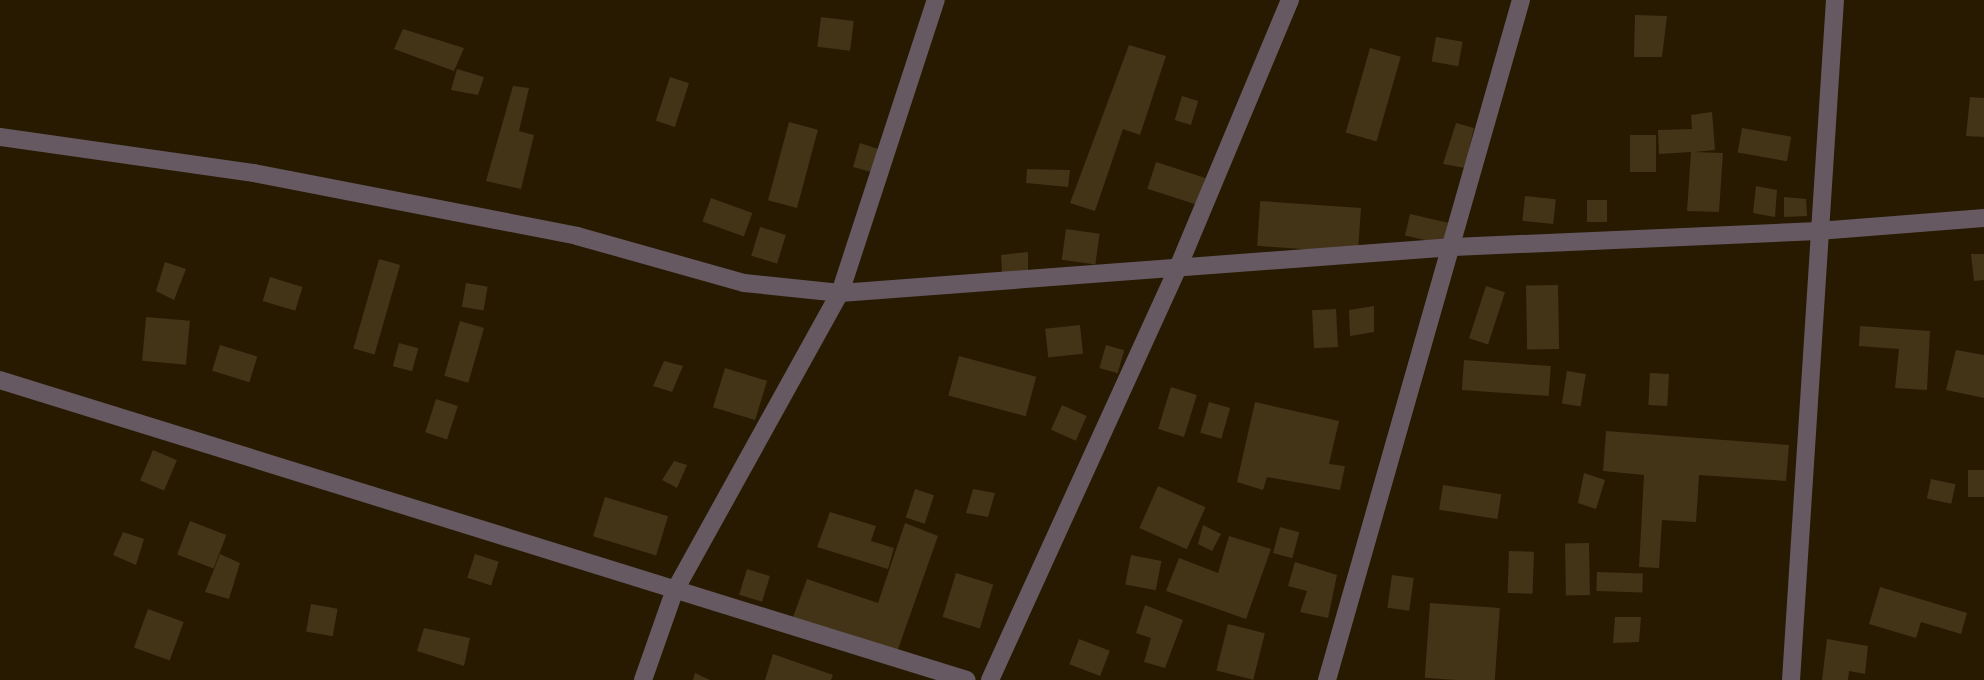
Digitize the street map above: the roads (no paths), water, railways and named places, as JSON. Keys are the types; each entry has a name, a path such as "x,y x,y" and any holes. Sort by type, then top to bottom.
{"street":[{"path":"643,680 674,592 840,293 936,0"},
{"path":"990,680 1177,270 1290,0"},
{"path":"1327,680 1522,0 1504,0"},
{"path":"1791,680 1818,230 1835,0"},
{"path":"0,136 254,173 577,236 744,283 840,293 1177,270 1453,247 1818,230 1984,218"},
{"path":"0,380 674,592 967,680"}]}
